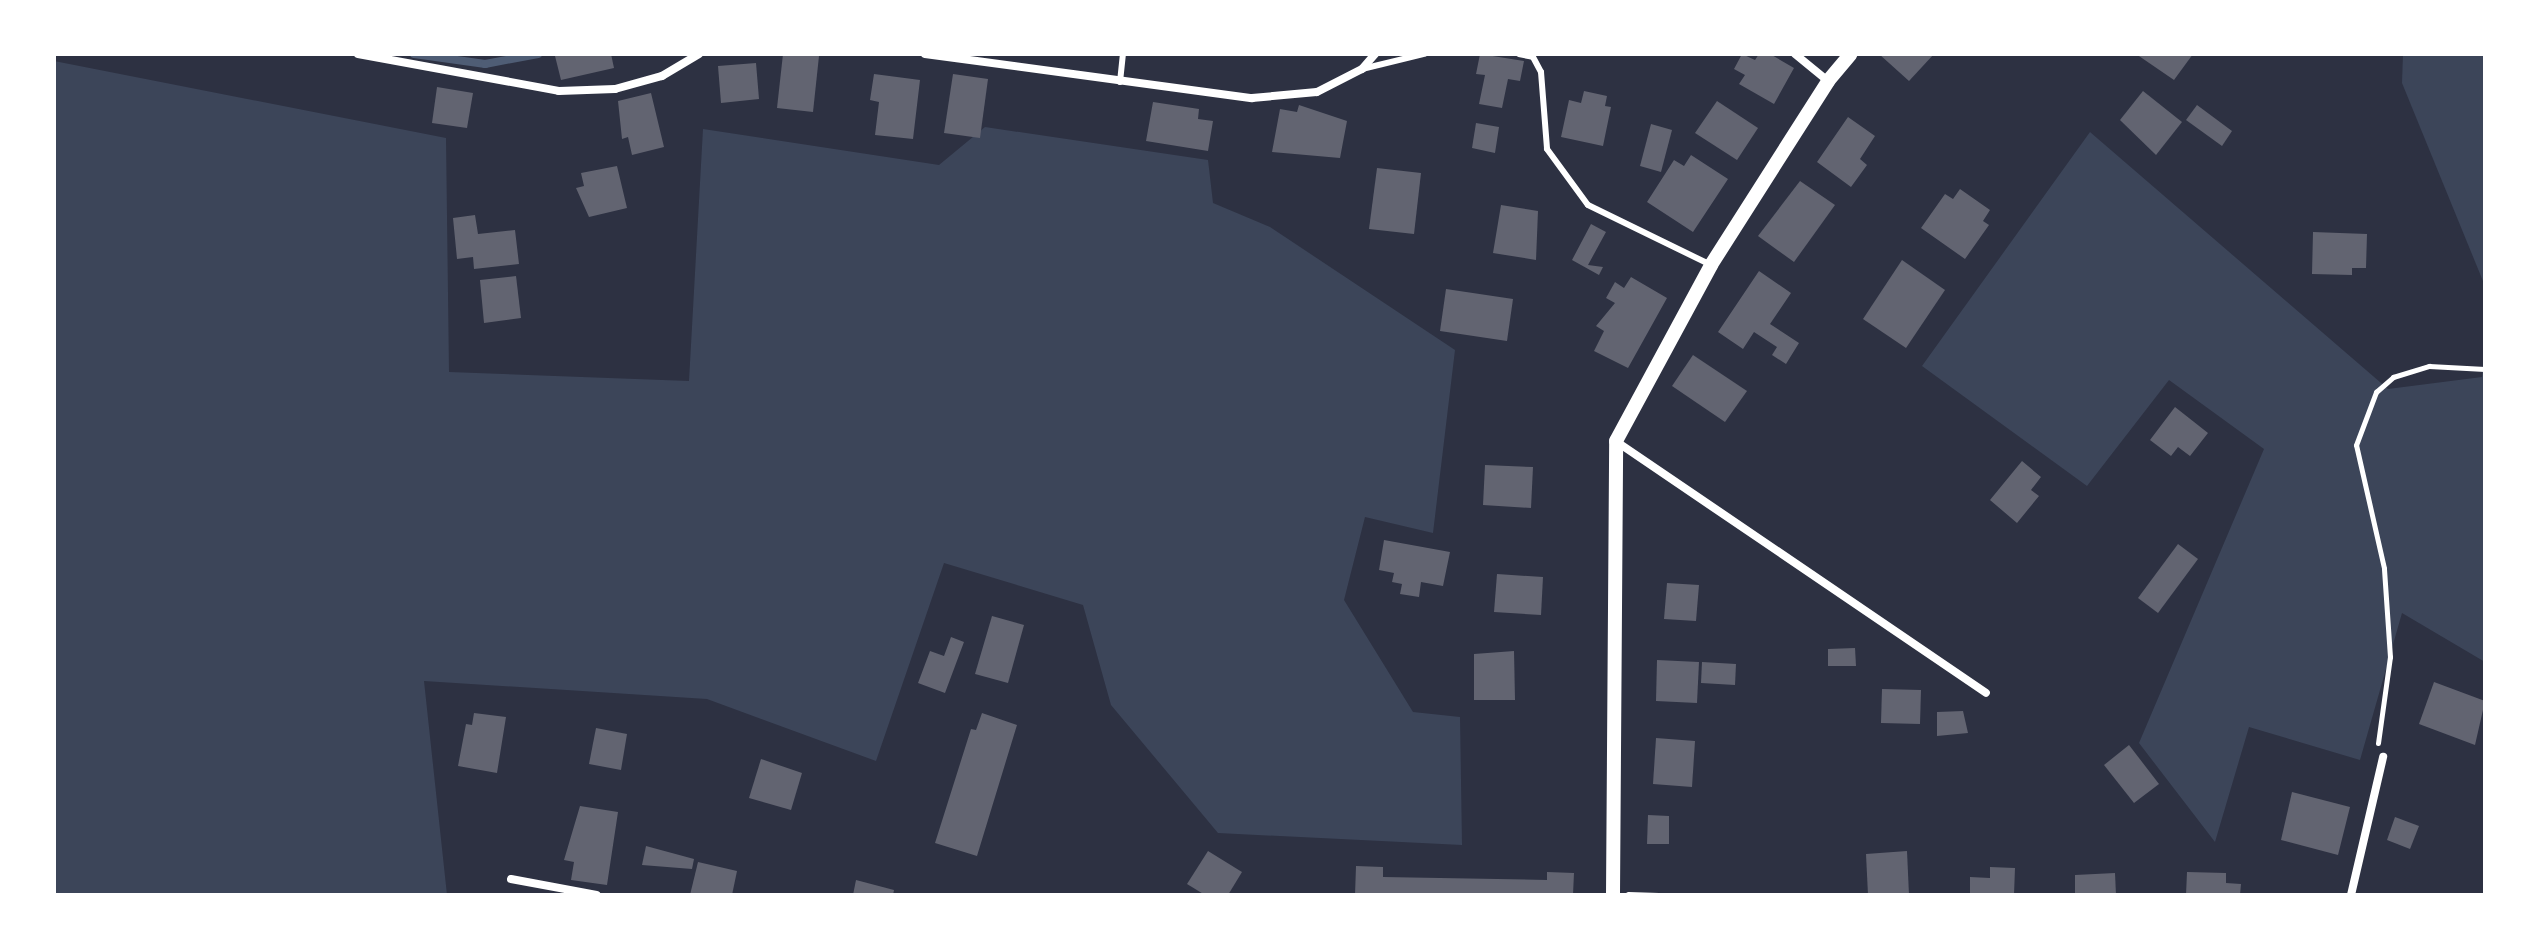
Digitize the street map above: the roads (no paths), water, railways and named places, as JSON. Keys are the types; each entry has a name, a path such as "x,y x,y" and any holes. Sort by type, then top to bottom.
{"street":[{"path":"358,54 559,91 615,89 662,76 699,54"},
{"path":"925,54 1252,98 1317,92 1362,69 1375,54"},
{"path":"1795,54 1828,81"},
{"path":"1618,894 1616,441 1711,265 1828,81 1851,54"},
{"path":"1616,441 1986,693"},
{"path":"2351,895 2383,757"},
{"path":"511,879 597,895"}],"lane":[{"path":"1120,82 1123,54"},
{"path":"1362,69 1424,54"},
{"path":"1519,54 1533,57 1541,72 1547,149 1588,205 1711,265"}],"waterway":[{"path":"414,54 485,64 538,54"}]}
